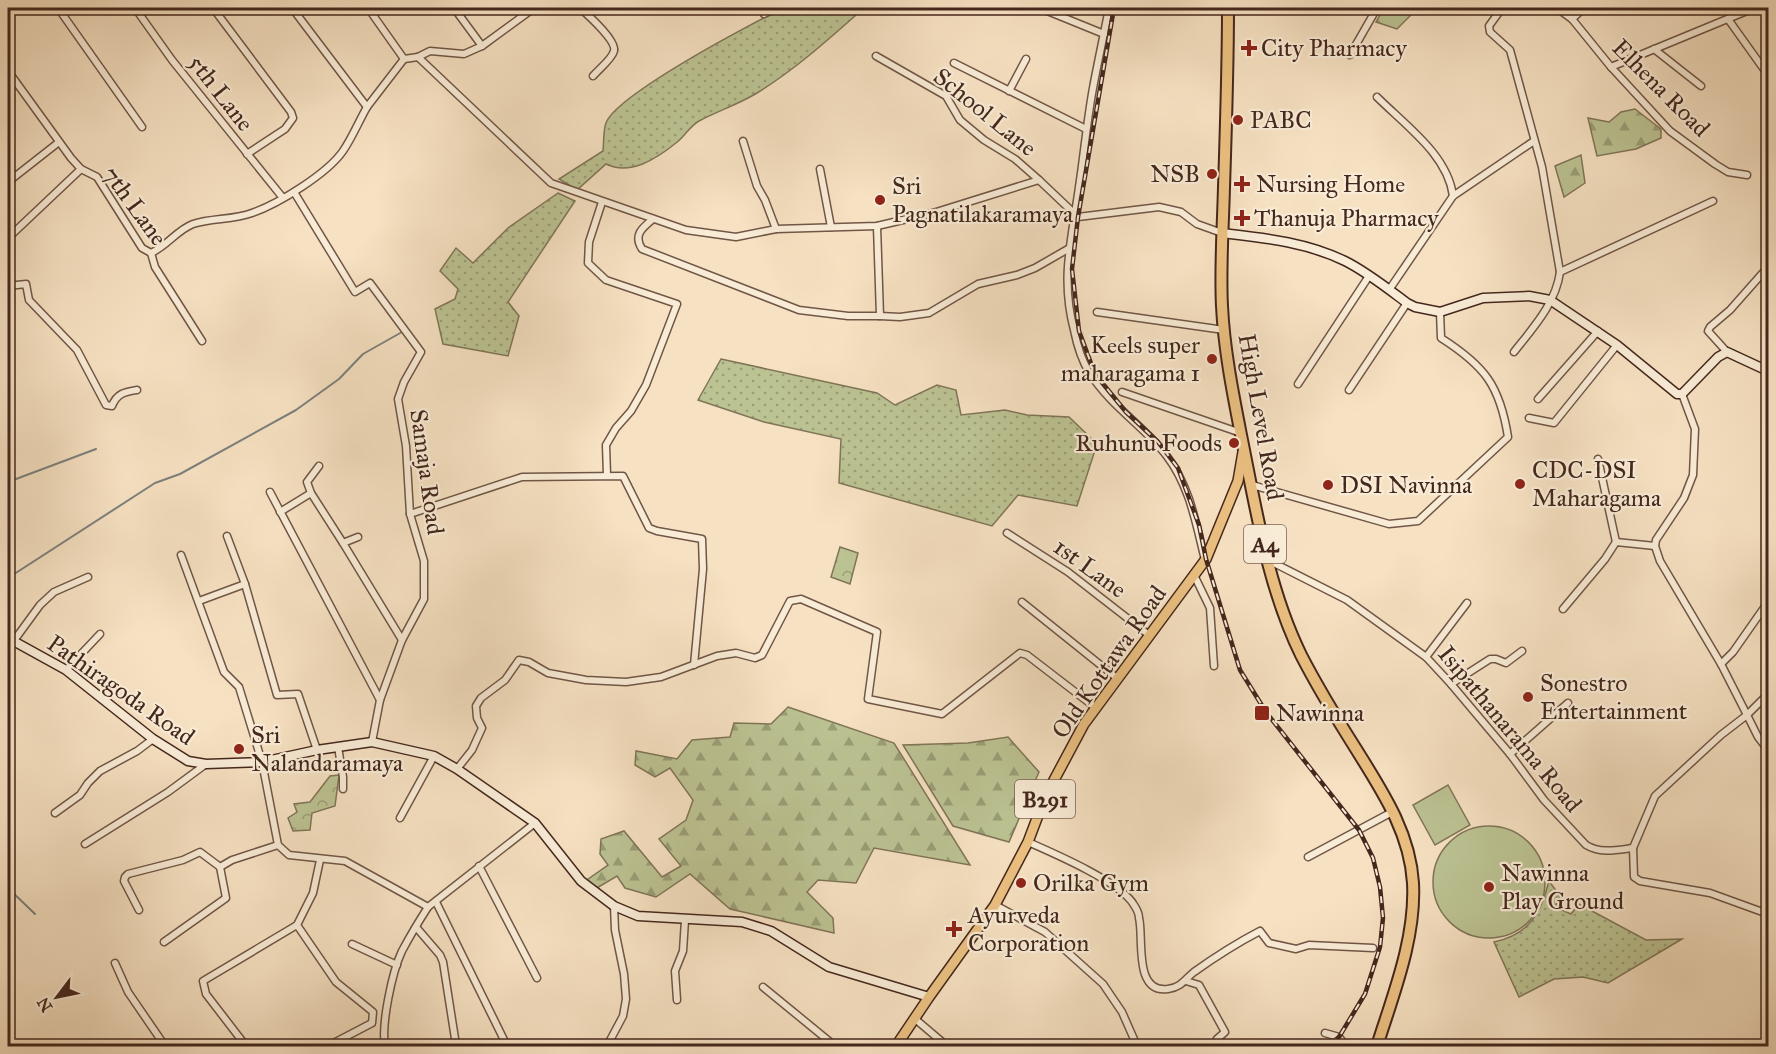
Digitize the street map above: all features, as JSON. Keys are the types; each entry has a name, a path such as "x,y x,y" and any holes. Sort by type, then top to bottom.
{"highway":[{"name":"High Level Road","path":"1228,8 1228,87 1221,285 1224,330 1241,433 1268,560 1300,653 1332,711 1394,811 1412,870 1412,910 1407,944 1377,1047"}],"main road":[{"name":"Old Kottawa Road","path":"896,1047 914,1018 995,905 1028,842 1045,797 1084,724 1205,560 1238,481 1244,447"}],"street":[{"path":"58,8 142,127"},
{"name":"5th Lane","path":"135,8 172,60 283,198"},
{"path":"213,8 291,112 292,118 285,129 247,154"},
{"path":"292,8 367,106"},
{"path":"368,8 404,59"},
{"path":"454,8 482,46"},
{"path":"151,253 160,249 193,224 252,213 283,198 332,165 343,151 367,106 404,59 418,57 430,51 464,54 482,46 534,8"},
{"path":"580,8 611,40 615,48 614,53 593,75"},
{"path":"764,14 776,8"},
{"path":"1040,8 1104,34"},
{"path":"1109,8 1086,129 1075,215 1068,249 1067,300 1080,355 1089,373 1115,406 1165,453 1175,467 1190,497 1205,560"},
{"path":"1350,55 1377,8"},
{"path":"1502,8 1489,26 1490,32 1510,50 1542,167 1560,272 1558,283 1543,315 1514,352"},
{"name":"Elhena Road","path":"1557,8 1572,19 1611,67 1670,131 1728,172 1747,175"},
{"path":"1572,19 1586,8"},
{"path":"1611,67 1754,8"},
{"path":"1728,19 1768,75"},
{"path":"1654,49 1701,86"},
{"name":"School Lane","path":"876,56 945,96 960,120 984,140 1016,159 1075,215"},
{"path":"418,57 551,183 686,230 736,237 776,229 877,226 933,213 1039,180"},
{"path":"1009,91 1026,59"},
{"path":"954,63 1086,129"},
{"name":"7th Lane","path":"8,71 81,169 97,177 142,248 151,253 155,267 201,341"},
{"path":"1377,97 1426,145 1444,167 1453,196"},
{"path":"743,141 757,186 776,229"},
{"path":"1389,290 1453,196 1534,141"},
{"path":"8,182 59,142"},
{"path":"8,238 81,169"},
{"path":"820,169 831,227"},
{"name":"Samaja Road","path":"294,192 355,292 370,283 421,352 404,382 398,399 406,446 410,514 423,561 424,599 402,640 380,700 372,742"},
{"path":"1560,272 1713,201"},
{"path":"602,202 589,242 588,262 606,280 677,304 646,385 632,411 616,428 606,445 607,475"},
{"path":"1075,215 1078,217 1159,207 1173,209 1197,224 1222,233 1299,244 1345,261 1407,303 1440,312 1483,298 1529,296 1550,300 1617,345 1677,394 1682,394"},
{"path":"653,219 642,228 638,235 638,242 642,249 799,310 848,316 900,317 928,313 978,284 1017,275 1035,268 1068,249"},
{"path":"877,226 880,316"},
{"path":"1768,267 1708,331 1727,352 1768,371"},
{"path":"1298,384 1370,276"},
{"path":"8,286 26,284 29,300 77,350 106,405 112,406 115,398 121,393 137,390"},
{"path":"1349,390 1407,303"},
{"path":"1097,312 1224,330"},
{"path":"1252,485 1389,524 1418,521 1508,437 1503,408 1487,374 1464,352 1441,338 1440,312"},
{"path":"1538,399 1598,331"},
{"path":"1529,418 1554,423 1617,345"},
{"path":"1682,394 1718,357 1727,352"},
{"path":"1122,392 1241,433"},
{"path":"1682,394 1695,429 1693,475 1684,498 1656,540 1655,546 1659,561 1721,664 1758,737 1768,750"},
{"path":"1563,609 1605,559 1616,542 1598,459"},
{"path":"318,466 307,482 311,494 402,640"},
{"path":"410,514 522,477 624,476 649,528 702,539 703,570 694,665"},
{"path":"270,492 380,700"},
{"path":"280,512 311,494"},
{"name":"1st Lane","path":"1007,533 1068,572 1149,635"},
{"path":"227,536 245,584 277,695 298,694 317,750"},
{"path":"343,543 358,537"},
{"path":"1616,542 1655,546"},
{"path":"181,555 224,672 239,687 262,762 278,845 289,855 345,861 428,907"},
{"name":"Isipathanarama Road","path":"1268,560 1347,600 1426,657 1510,754 1544,801 1586,845 1593,850 1603,851 1633,848"},
{"path":"1194,575 1210,608 1214,666"},
{"path":"10,640 40,604 54,592 88,577"},
{"path":"199,602 245,584"},
{"path":"457,769 472,750 482,728 477,718 476,706 481,698 505,680 519,660 529,662 548,673 586,680 626,682 662,677 717,656 736,653 754,658 762,655 790,601 801,599 878,632 868,699 942,714 1020,653 1028,655 1096,708"},
{"path":"1022,602 1118,679"},
{"path":"1721,664 1733,652 1768,602"},
{"path":"1426,657 1467,603"},
{"path":"66,670 100,634"},
{"name":"Pathiragoda Road","path":"10,640 66,670 153,738 188,761 206,764 262,762 317,750 372,742 434,756 457,769 535,823 581,881 614,906 638,916 742,922 771,931 829,967 929,997"},
{"path":"1451,684 1490,660 1496,659 1506,663 1522,651"},
{"path":"1768,694 1655,796 1633,848 1634,877 1640,882 1710,893 1768,914"},
{"path":"1510,754 1568,704"},
{"path":"55,813 80,795 100,771 137,751 153,738"},
{"path":"338,747 344,777 343,789"},
{"path":"400,818 434,756"},
{"path":"85,844 168,792 206,764"},
{"path":"1308,857 1394,811"},
{"path":"386,1047 383,1036 386,1017 401,953 428,907 535,823"},
{"path":"1028,842 1059,855 1096,875 1122,892 1133,903 1139,917 1141,956 1145,975 1151,986 1170,989 1186,981 1191,974 1260,931 1269,943 1296,949 1309,945 1373,948"},
{"path":"220,867 232,860 278,845"},
{"path":"139,910 124,881 128,874 183,861 200,852 220,867 226,898 164,942"},
{"path":"246,1047 206,994 203,981 297,925 313,893 320,860"},
{"path":"479,866 537,978"},
{"path":"436,902 507,1047"},
{"path":"995,905 1045,932 1103,984 1122,1012 1137,1047"},
{"path":"607,1047 623,1016 626,999 624,974 615,930 614,906"},
{"path":"677,1000 675,971 683,951 685,920"},
{"path":"297,925 336,982 373,1012 372,1023 328,1047"},
{"path":"416,927 440,955 443,962 456,1045"},
{"path":"352,944 398,965"},
{"path":"115,963 128,992 165,1047"},
{"path":"1186,981 1199,985 1224,1032 1217,1039 1221,1047"},
{"path":"763,987 835,1047"},
{"path":"914,1018 948,1047"},
{"path":"1325,1033 1339,1037 1346,1047"}],"green space":[{"path":"784,8 864,8 785,74 750,97 699,121 660,155 633,167 615,167 606,164 577,190 559,179 603,151 606,123 615,111 634,95 687,61"},
{"path":"1384,8 1417,9 1397,29 1376,22"},
{"path":"1635,109 1661,129 1661,138 1636,149 1597,156 1588,118 1609,122 1621,112"},
{"path":"1581,155 1585,183 1564,197 1555,166"},
{"path":"558,193 575,201 508,302 519,316 508,356 443,344 435,309 455,299 458,289 440,271 456,248 473,263 508,228"},
{"path":"721,359 877,393 895,405 937,385 956,390 961,415 1005,410 1027,415 1069,417 1097,444 1077,506 1018,495 992,526 839,483 841,439 764,422 698,400"},
{"path":"840,547 858,553 850,584 831,577"},
{"path":"788,707 894,743 970,865 874,848 856,883 818,880 807,892 833,918 834,933 730,909 690,874 656,897 625,888 617,876 595,889 584,882 608,865 600,854 601,839 624,831 662,877 681,866 659,839 686,820 693,800 670,768 655,777 635,765 636,751 677,759 692,740 730,737 734,723 771,724"},
{"path":"1008,737 1039,772 1009,842 953,826 903,745 968,743"},
{"path":"339,775 335,806 312,813 310,830 293,831 288,818 297,812 294,804 310,802 330,776"},
{"path":"1448,785 1470,825 1435,845 1413,805"},
{"name":"Nawinna Play Ground","path":"1489,826 1510,831 1528,843 1540,861 1545,882 1540,903 1528,921 1510,933 1489,938 1468,933 1450,921 1438,903 1433,882 1438,861 1450,843 1468,831"},
{"path":"1549,881 1560,896 1555,907 1571,914 1579,904 1646,940 1682,939 1608,983 1583,977 1554,979 1519,997 1494,942 1516,934 1532,921 1542,903"}],"waterway":[{"path":"8,578 155,483 180,474 296,410 339,379 363,354 402,332"},
{"path":"8,482 96,449"},
{"path":"8,888 35,914"}],"railway":[{"path":"1114,8 1078,217 1072,269 1079,331 1095,374 1126,412 1158,442 1178,468 1199,525 1206,559 1240,670 1266,712 1359,830 1373,858 1380,887 1383,918 1380,947 1365,994 1339,1037 1328,1046"}],"place":[{"name":"City Pharmacy","path":"1249,48"},
{"name":"PABC","path":"1238,120"},
{"name":"NSB","path":"1212,174"},
{"name":"Nursing Home","path":"1242,184"},
{"name":"Sri Pagnatilakaramaya","path":"880,200"},
{"name":"Thanuja Pharmacy","path":"1242,218"},
{"name":"Keels super maharagama 1","path":"1212,359"},
{"name":"Ruhunu Foods","path":"1234,443"},
{"name":"CDC-DSI Maharagama","path":"1520,484"},
{"name":"DSI Navinna","path":"1328,485"},
{"name":"Sonestro Entertainment","path":"1528,697"},
{"name":"Nawinna","path":"1262,713"},
{"name":"Sri Nalandaramaya","path":"239,749"},
{"name":"Orilka Gym","path":"1021,883"},
{"name":"Nawinna Play Ground","path":"1489,887"},
{"name":"Ayurveda Corporation","path":"954,929"}]}
